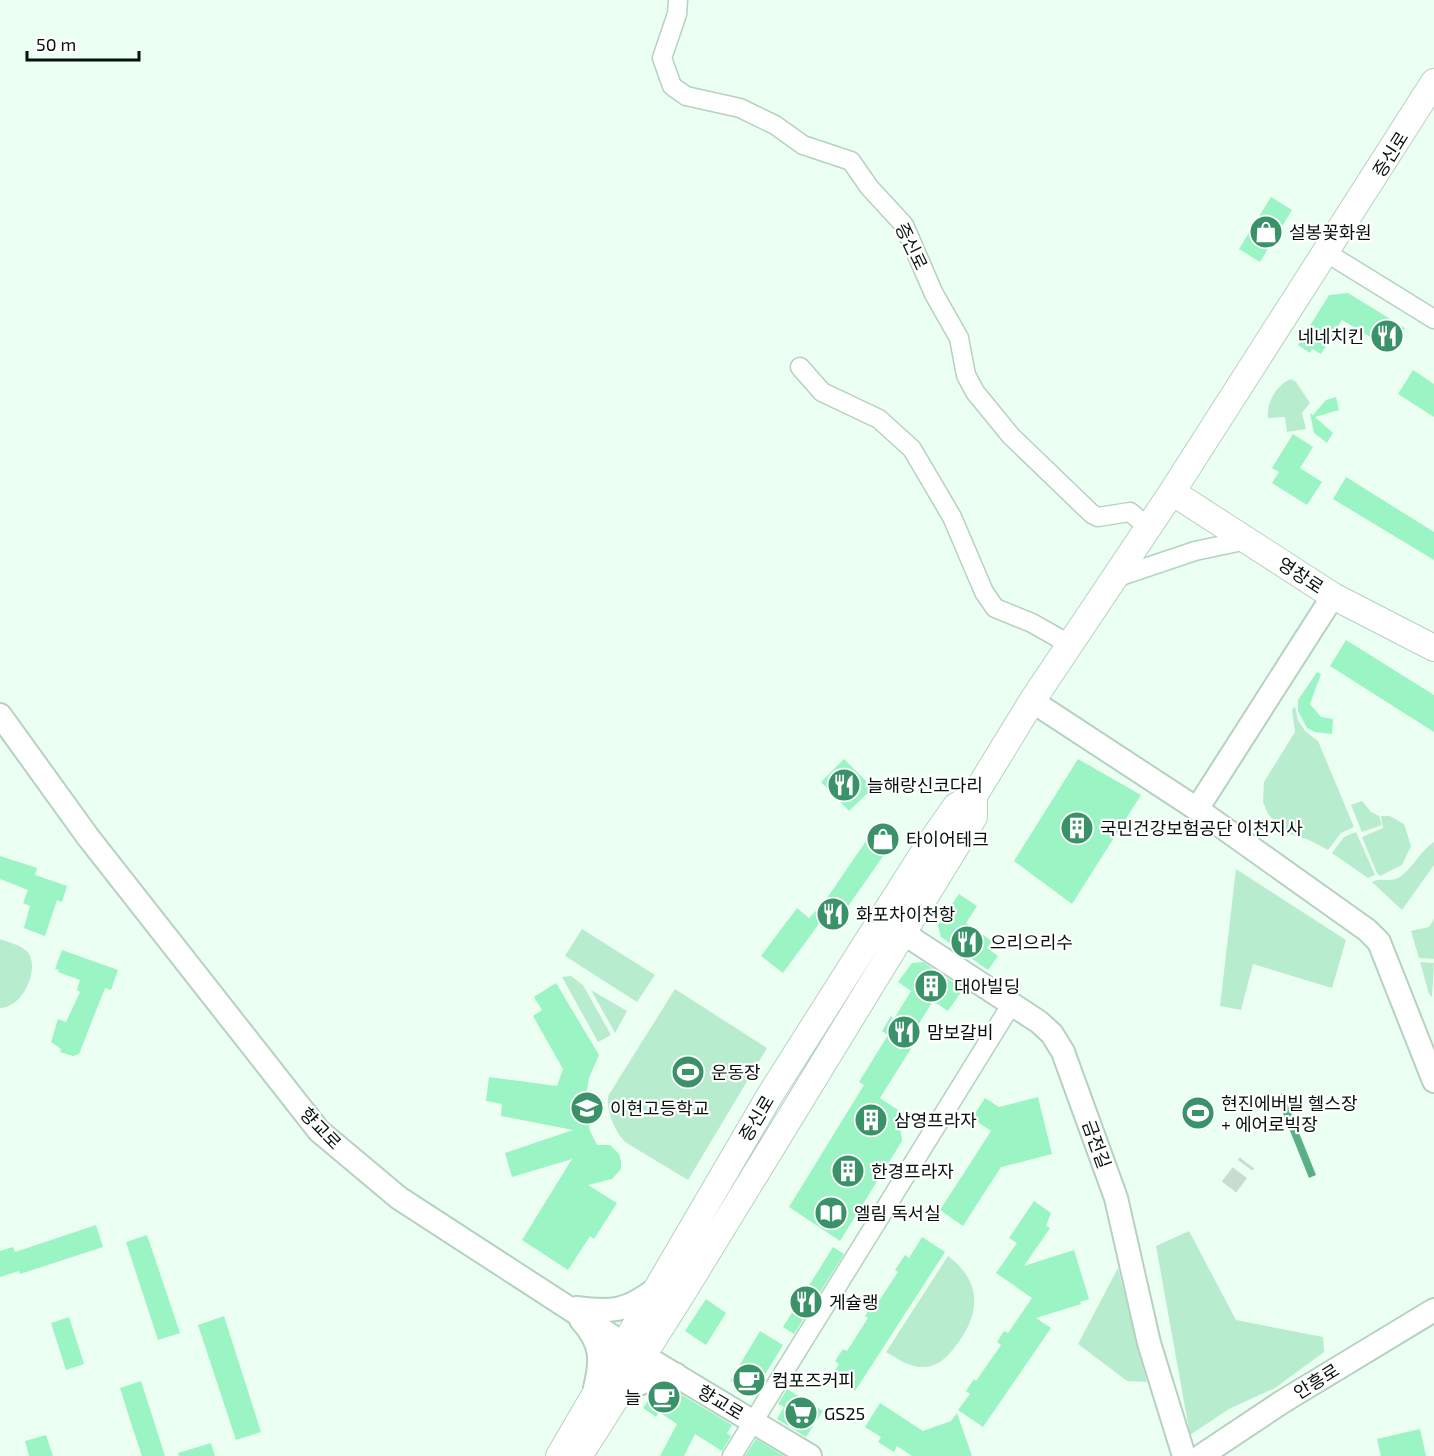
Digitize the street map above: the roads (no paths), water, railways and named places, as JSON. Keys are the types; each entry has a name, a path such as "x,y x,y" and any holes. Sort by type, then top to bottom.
{"main road":[{"name":"증신로","path":"579,1456 619,1391 657,1288 770,1095 892,925 974,817 974,796 1032,701 1172,492 1327,253 1434,82"},
{"name":"영창로","path":"1172,492 1333,596 1434,648"},
{"name":"증신로","path":"559,1456 593,1397 682,1294 892,925"}],"street":[{"name":"증신로","path":"678,0 677,14 662,58 672,86 686,96 740,108 775,125 803,146 852,161 869,187 904,225 934,294 959,338 966,375 975,392 1011,436 1092,514 1098,517 1130,512 1148,527"},
{"path":"1327,253 1434,319"},
{"path":"800,367 822,392 879,419 912,449 952,517 984,592 995,608 1032,623 1069,644"},
{"path":"1112,579 1195,551 1247,540"},
{"path":"1197,808 1333,596"},
{"path":"1032,701 1197,808 1367,930 1379,942 1434,1081"},
{"name":"향교로","path":"0,715 7,744 319,1131 399,1198 633,1349 810,1456"},
{"name":"금전길","path":"892,925 1052,1034 1073,1077 1120,1214 1149,1342 1184,1456"},
{"name":"향교로","path":"732,1456 1011,1005"},
{"path":"570,1308 617,1311 640,1301 657,1288"},
{"path":"570,1308 591,1330 600,1349 601,1364 593,1397"},
{"name":"안흥로","path":"1201,1456 1282,1402 1434,1310"},
{"path":"619,1391 635,1384 675,1374"}],"tunnel":[{"path":"1229,1187 1247,1163"}],"place":[{"name":"설봉꽃화원","path":"1266,232"},
{"name":"네네치킨","path":"1387,336"},
{"name":"늘해랑신코다리","path":"844,785"},
{"name":"국민건강보험공단 이천지사","path":"1077,828"},
{"name":"타이어테크","path":"883,839"},
{"name":"화포차이천항","path":"833,914"},
{"name":"으리으리수","path":"967,942"},
{"name":"대아빌딩","path":"931,986"},
{"name":"맘보갈비","path":"904,1032"},
{"name":"운동장","path":"688,1072"},
{"name":"이현고등학교","path":"587,1108"},
{"name":"현진에버빌 헬스장 + 에어로빅장","path":"1198,1113"},
{"name":"삼영프라자","path":"871,1120"},
{"name":"한경프라자","path":"848,1171"},
{"name":"엘림 독서실","path":"831,1213"},
{"name":"게슐랭","path":"806,1302"},
{"name":"컴포즈커피","path":"749,1380"},
{"name":"늘","path":"664,1397"},
{"name":"GS25","path":"801,1413"}]}
